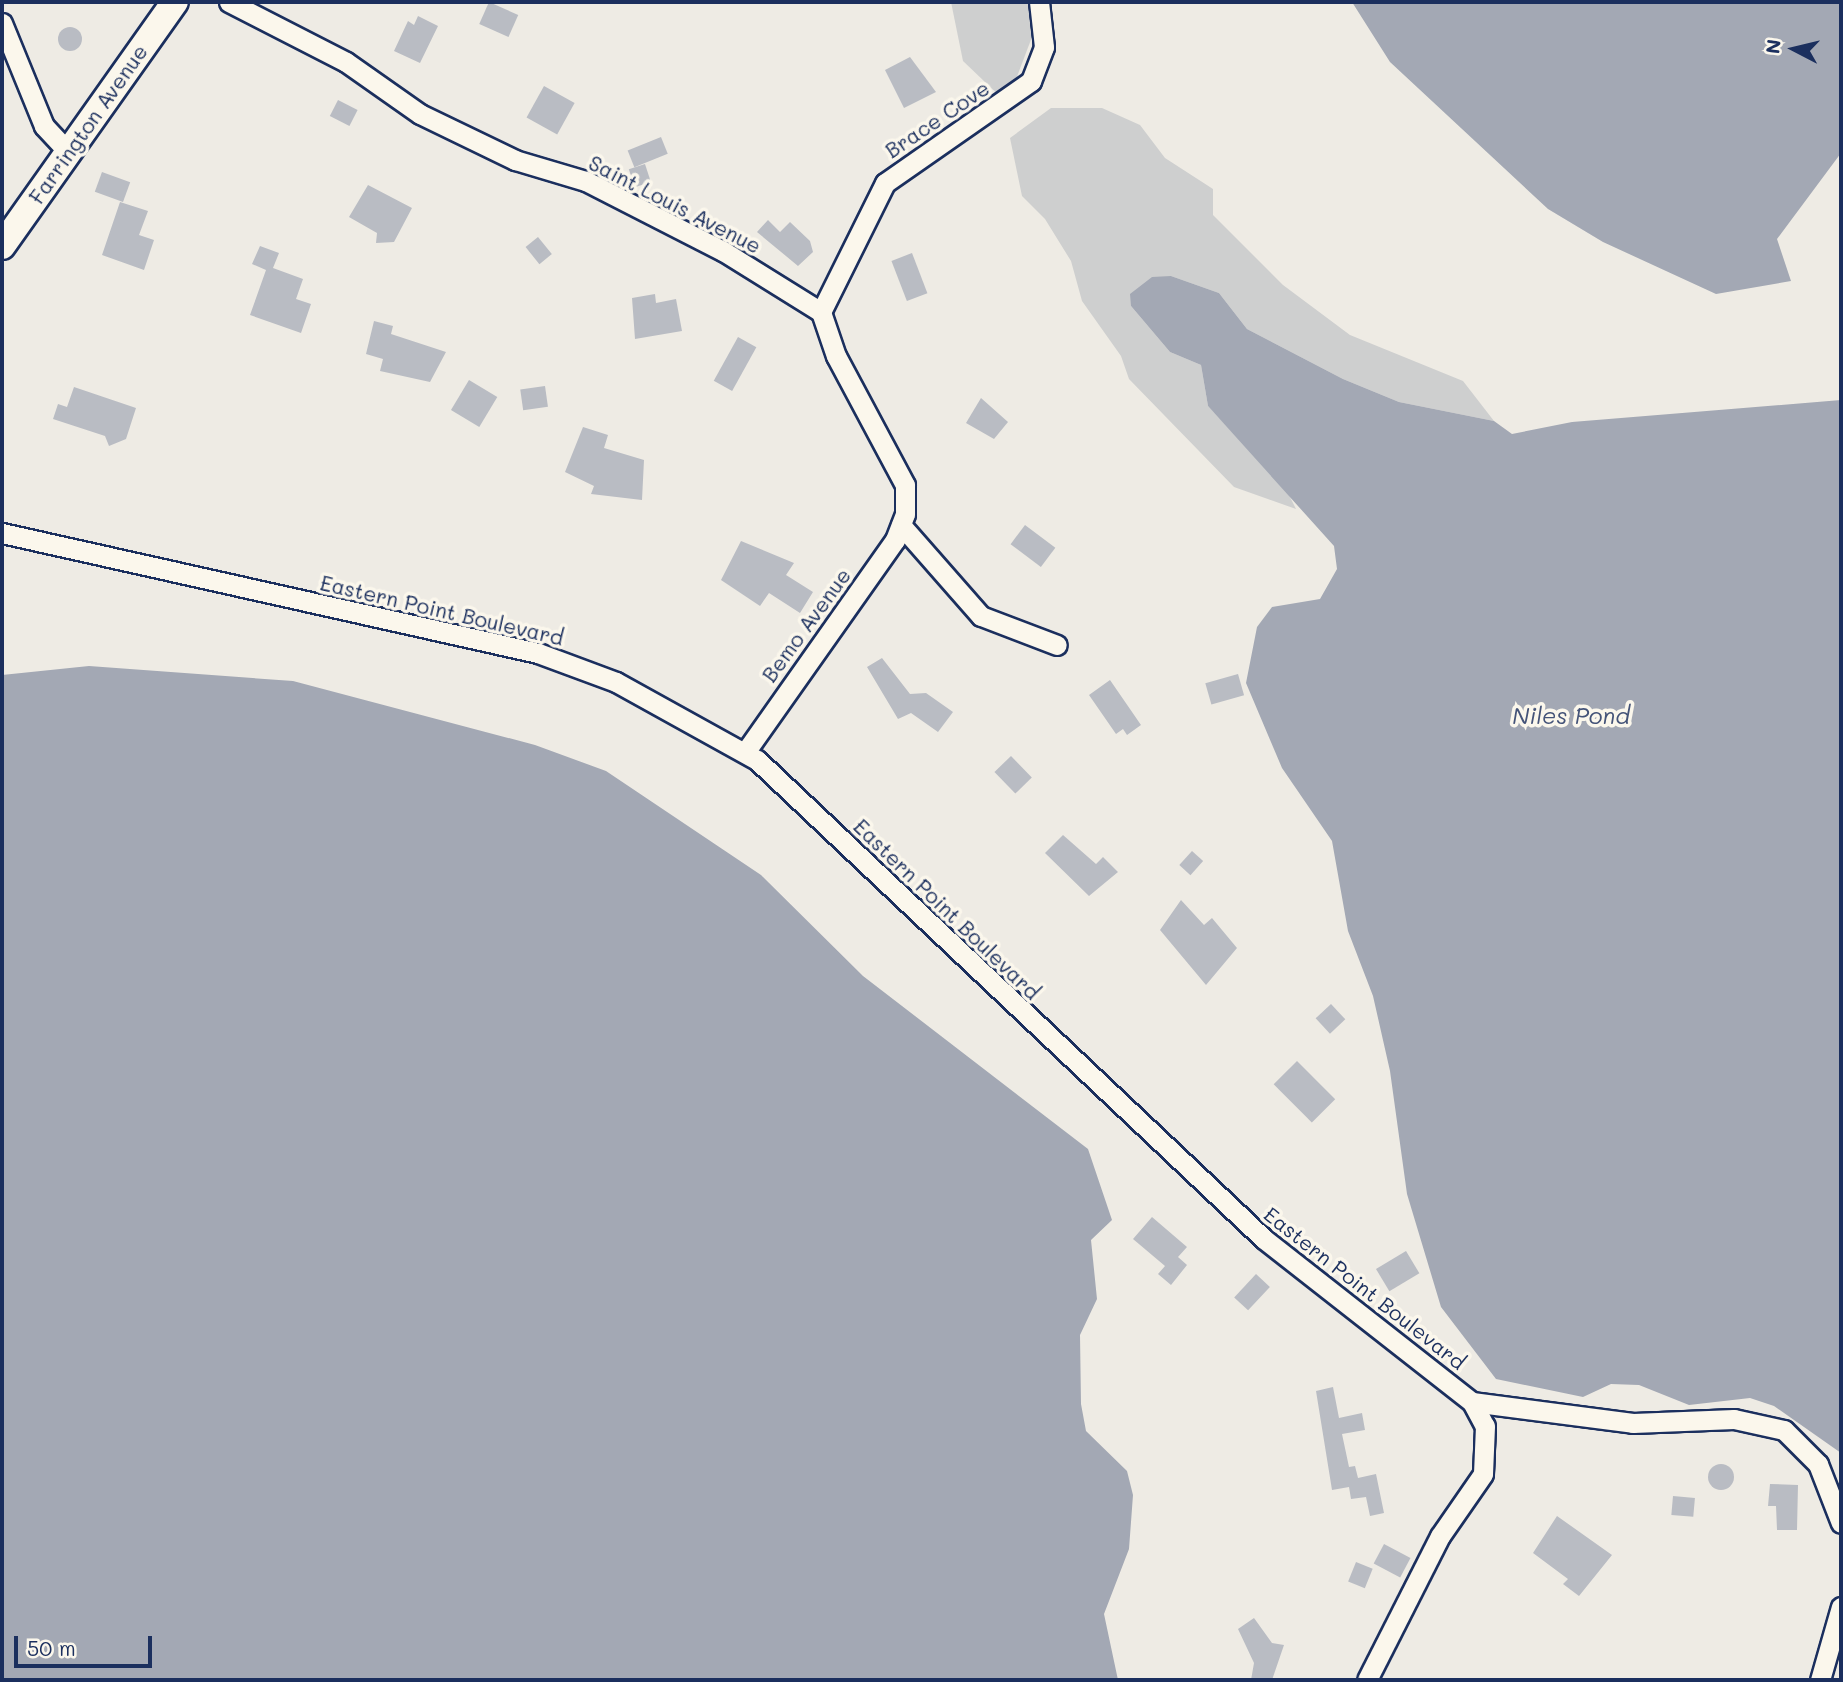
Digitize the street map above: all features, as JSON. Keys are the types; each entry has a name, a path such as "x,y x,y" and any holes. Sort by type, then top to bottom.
{"main road":[{"name":"Farrington Avenue","path":"2,246 175,2"}],"street":[{"name":"Saint Louis Avenue","path":"229,2 346,62 420,114 515,160 599,187 723,251 821,312"},
{"name":"Brace Cove","path":"821,312 885,183 1031,81 1044,47 1039,2"},
{"path":"2,23 44,126 68,152"},
{"path":"821,312 836,356 905,485 901,525 981,616 1057,645"},
{"name":"Bemo Avenue","path":"746,751 901,525"},
{"name":"Eastern Point Boulevard","path":"2,533 538,653 616,682 746,751 1264,1239 1472,1402 1486,1426 1483,1474 1440,1536 1367,1680"},
{"path":"1472,1402 1633,1423 1734,1419 1784,1430 1818,1464 1841,1523"},
{"path":"1820,1680 1841,1607"}],"shaded area":[{"path":"951,2 1029,2 1032,37 1007,103 963,61"},
{"path":"1051,108 1102,108 1140,125 1165,158 1213,189 1213,215 1283,285 1350,335 1463,381 1494,421 1399,402 1343,379 1247,329 1219,293 1171,276 1131,306 1170,352 1201,365 1208,406 1287,491 1296,509 1234,487 1129,379 1121,356 1082,301 1071,261 1045,219 1022,196 1010,138"}],"water":[{"path":"1352,2 1841,2 1841,153 1777,239 1791,281 1716,294 1603,242 1548,209 1390,62"},
{"name":"Niles Pond","path":"1171,276 1219,293 1247,329 1343,379 1399,402 1494,421 1512,434 1572,422 1841,400 1841,1453 1774,1406 1750,1398 1689,1405 1639,1385 1611,1384 1583,1397 1496,1379 1441,1307 1407,1194 1390,1071 1373,996 1348,931 1332,841 1282,768 1246,683 1257,627 1272,607 1320,599 1337,569 1334,546 1208,406 1201,365 1170,352 1131,306 1130,294 1152,277"},
{"path":"89,666 293,681 535,745 606,771 761,875 863,976 1088,1149 1112,1220 1091,1240 1097,1299 1080,1335 1081,1404 1086,1431 1127,1471 1133,1495 1129,1549 1104,1614 1118,1680 2,1680 2,675"}],"building":[{"path":"489,2 518,15 508,37 479,24"},
{"path":"418,16 438,26 420,63 394,51 408,21 414,25"},
{"path":"65,27 75,27 82,34 82,44 75,51 65,51 58,44 58,34"},
{"path":"910,57 936,92 904,108 885,70"},
{"path":"544,86 575,103 557,134 527,117"},
{"path":"338,100 358,110 349,126 330,116"},
{"path":"661,137 668,154 634,167 628,150"},
{"path":"645,164 651,182 635,187 629,169"},
{"path":"102,172 130,182 123,202 95,192"},
{"path":"368,185 412,208 394,242 376,243 377,233 349,217"},
{"path":"120,202 148,211 139,235 154,240 144,270 102,255"},
{"path":"768,220 780,232 790,222 810,241 813,252 798,266 757,232"},
{"path":"538,237 552,254 539,264 526,247"},
{"path":"260,246 279,253 273,268 303,279 296,299 311,304 301,333 250,315 266,270 252,264"},
{"path":"912,253 927,293 907,301 891,261"},
{"path":"655,294 656,303 676,299 682,331 635,339 632,298"},
{"path":"374,321 393,326 391,334 446,352 430,382 380,371 383,359 366,354"},
{"path":"738,337 756,347 732,391 714,381"},
{"path":"469,380 497,397 479,427 451,410"},
{"path":"545,386 548,407 523,410 520,389"},
{"path":"74,387 136,408 126,439 109,446 105,436 53,419 58,404 67,407"},
{"path":"981,398 1008,422 994,439 966,423"},
{"path":"583,427 608,435 604,448 644,460 642,500 591,494 594,486 565,472"},
{"path":"1025,525 1055,548 1041,567 1011,544"},
{"path":"741,541 794,563 786,575 813,592 800,613 769,593 760,606 721,580"},
{"path":"882,658 910,694 926,693 953,712 938,732 911,713 898,719 867,667"},
{"path":"1238,674 1244,695 1211,705 1205,683"},
{"path":"1110,680 1141,725 1127,735 1123,729 1116,734 1089,695"},
{"path":"1011,756 1032,778 1015,794 994,772"},
{"path":"1063,835 1096,864 1103,857 1118,872 1089,896 1045,853"},
{"path":"1192,851 1203,861 1190,875 1179,865"},
{"path":"1181,900 1204,925 1212,918 1237,948 1206,985 1160,930"},
{"path":"1331,1004 1345,1019 1330,1034 1316,1018"},
{"path":"1297,1061 1335,1099 1312,1123 1274,1084"},
{"path":"1152,1217 1187,1247 1178,1257 1187,1265 1171,1285 1158,1274 1165,1266 1133,1239"},
{"path":"1406,1251 1419,1273 1389,1291 1376,1269"},
{"path":"1256,1274 1270,1287 1248,1310 1234,1297"},
{"path":"1333,1387 1339,1418 1362,1413 1365,1430 1342,1434 1349,1467 1355,1466 1358,1478 1376,1474 1384,1513 1370,1516 1366,1497 1351,1499 1349,1487 1332,1490 1316,1391"},
{"path":"1721,1464 1730,1468 1734,1477 1730,1486 1721,1490 1712,1486 1708,1477 1712,1468"},
{"path":"1770,1484 1798,1485 1797,1530 1777,1530 1776,1506 1768,1506"},
{"path":"1673,1496 1695,1498 1693,1517 1671,1515"},
{"path":"1557,1516 1612,1555 1579,1596 1563,1584 1568,1579 1533,1553"},
{"path":"1384,1544 1410,1558 1400,1578 1374,1563"},
{"path":"1356,1562 1373,1569 1365,1588 1348,1581"},
{"path":"1254,1618 1272,1643 1284,1645 1272,1680 1251,1680 1254,1663 1238,1629"}]}
